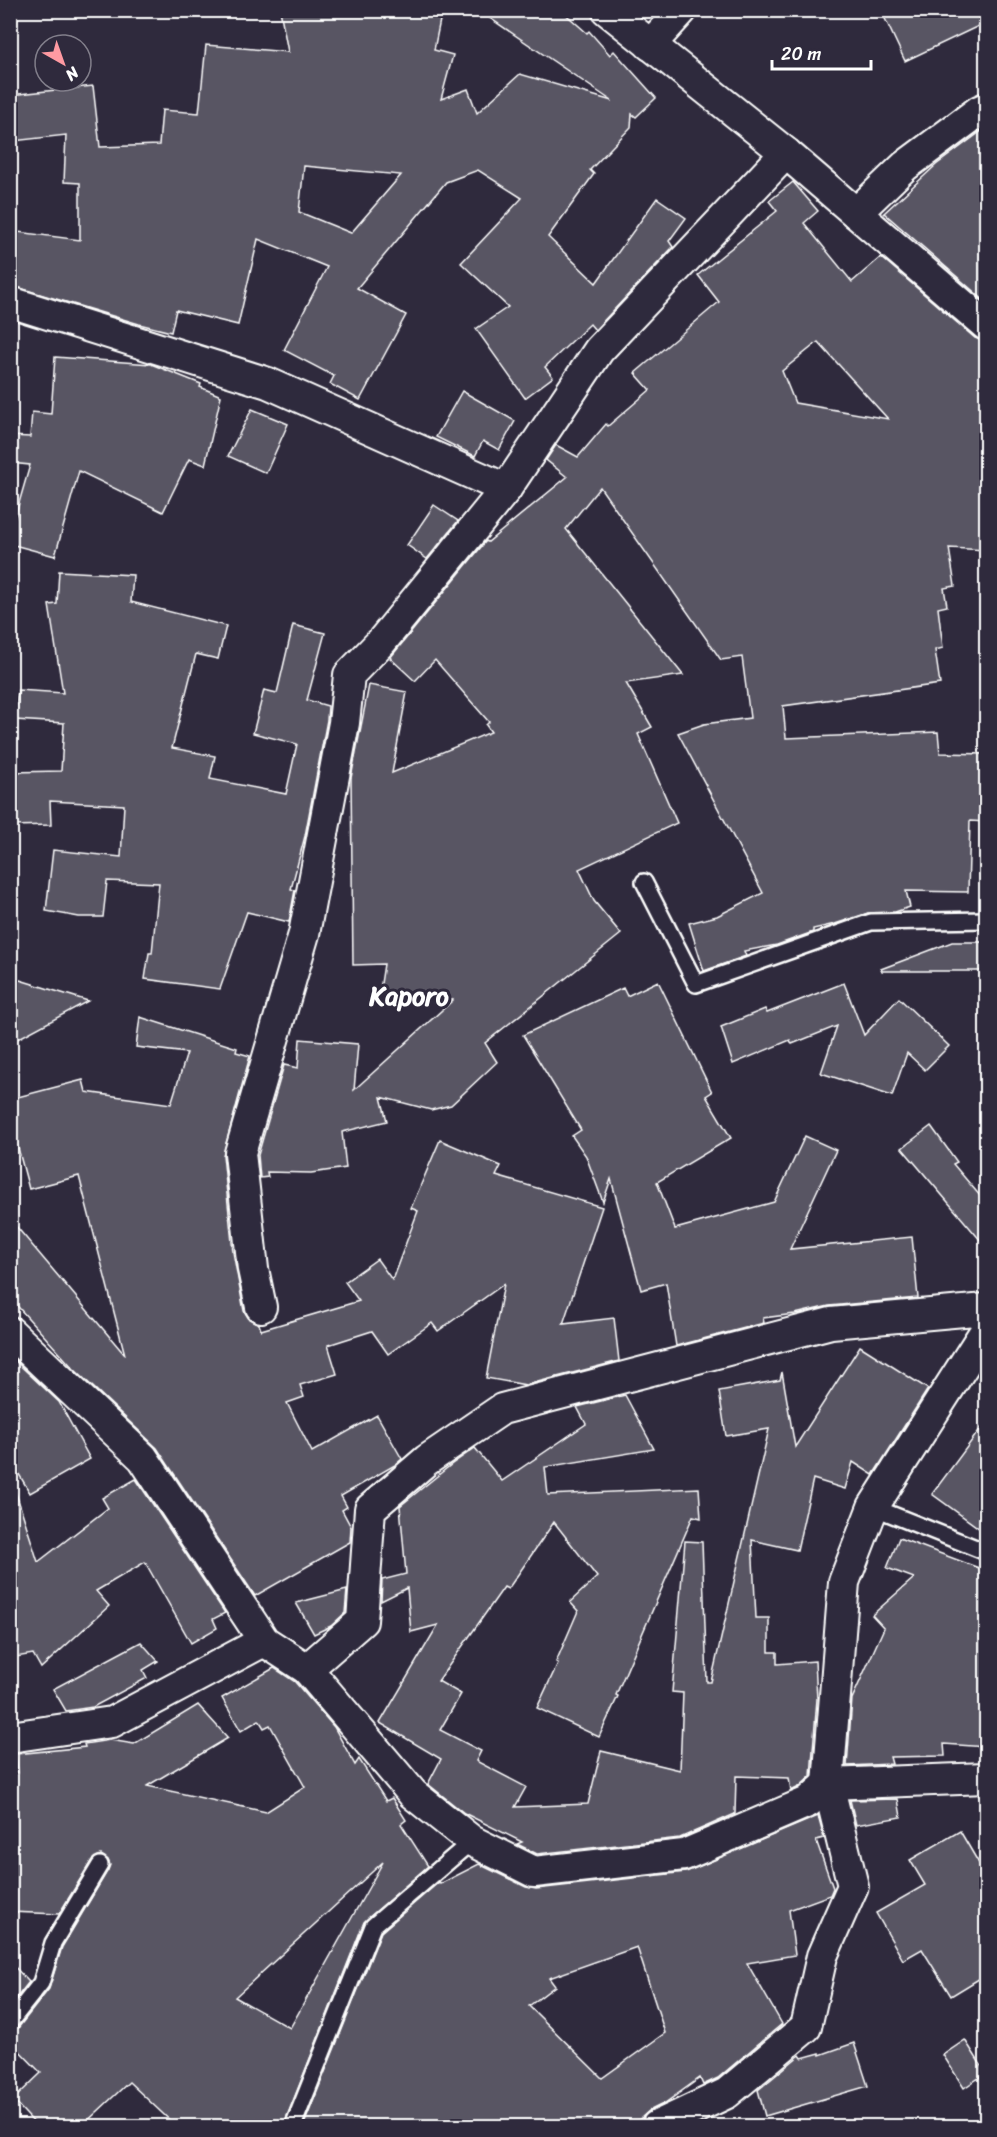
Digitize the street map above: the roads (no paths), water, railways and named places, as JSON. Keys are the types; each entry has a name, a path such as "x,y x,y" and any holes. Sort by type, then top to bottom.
{"street":[{"path":"607,10 786,153 987,325"},
{"path":"650,45 682,10"},
{"path":"856,213 905,166 979,111 987,108"},
{"path":"261,1307 253,1269 240,1153 304,934 344,723 349,675 382,641 506,489 599,350 786,153"},
{"path":"10,302 268,383 506,489"},
{"path":"307,1669 362,1621 370,1509 427,1460 502,1409 831,1323 987,1309"},
{"path":"657,2127 727,2092 806,2027 822,1956 853,1886 828,1784 844,1582 873,1507 987,1330"},
{"path":"10,1332 143,1458 264,1641 307,1669 413,1794 472,1841 534,1872 684,1855 808,1802 828,1784 987,1778"},
{"path":"10,1737 112,1722 264,1641"}],"lane":[{"path":"644,882 696,984 872,922 987,920"},
{"path":"873,1507 987,1552"},
{"path":"293,2127 373,1926 472,1841"},
{"path":"10,2022 41,1983 53,1943 100,1864"}],"district":[{"name":"Kaporo","path":"409,996"}]}
